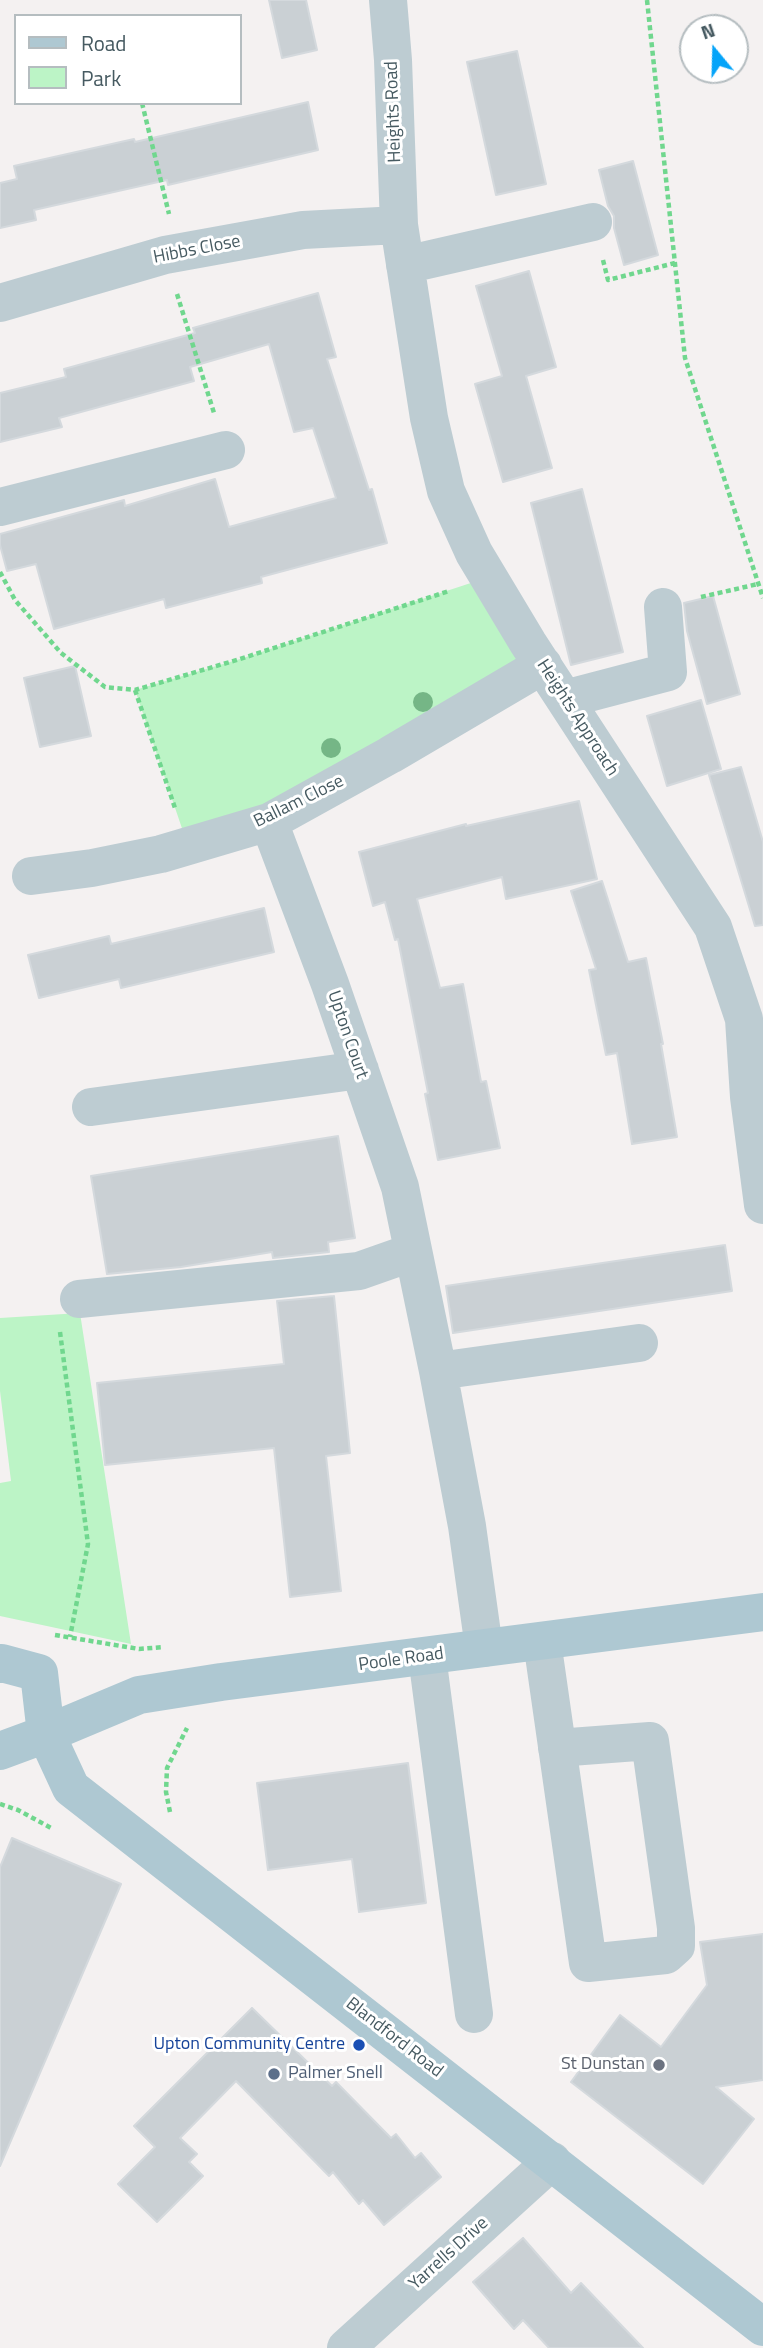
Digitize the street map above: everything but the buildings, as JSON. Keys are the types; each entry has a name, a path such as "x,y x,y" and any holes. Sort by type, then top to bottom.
{"main road":[{"name":"Poole Road","path":"0,1751 139,1695 763,1612"},
{"name":"Blandford Road","path":"0,1664 39,1673 46,1734 71,1788 763,2327"}],"street":[{"name":"Heights Road","path":"387,0 393,60 399,225"},
{"path":"405,265 593,222"},
{"name":"Hibbs Close","path":"0,303 172,254 303,230 399,225"},
{"name":"Heights Approach","path":"399,225 429,418 446,491 474,553 543,665 713,927 744,1019 749,1097 763,1205"},
{"path":"0,507 226,450"},
{"path":"565,699 668,672 663,607"},
{"name":"Ballam Close","path":"31,876 92,868 161,854 269,821 390,755 543,665"},
{"name":"Upton Court","path":"269,821 330,984 400,1187 467,1526 484,1648"},
{"path":"91,1107 360,1070"},
{"path":"69,1313 359,1270 413,1252"},
{"path":"438,1371 639,1343"},
{"path":"542,1641 557,1748 588,1963 666,1955 676,1946 676,1928 650,1741 557,1748"},
{"path":"427,1657 474,2014"},
{"name":"Yarrells Drive","path":"346,2348 552,2161"}],"path":[{"path":"647,0 685,358 763,598"},
{"path":"142,105 172,254 226,450"},
{"path":"593,222 608,280 675,263"},
{"path":"0,572 15,600 61,653 105,687 135,690 240,659 489,577"},
{"path":"663,607 758,584"},
{"path":"135,690 188,846"},
{"path":"69,1313 88,1544 70,1637 139,1649 176,1646"},
{"path":"175,1821 170,1813 166,1792 167,1768 190,1721"}],"green space":[{"path":"489,577 543,665 188,846 135,690 240,659"},
{"path":"80,1313 131,1644 0,1616 0,1483 11,1481 0,1391 0,1318"}],"place":[{"name":"Upton Community Centre","path":"359,2045"},
{"name":"St Dunstan","path":"659,2065"},
{"name":"Palmer Snell","path":"274,2074"}]}
